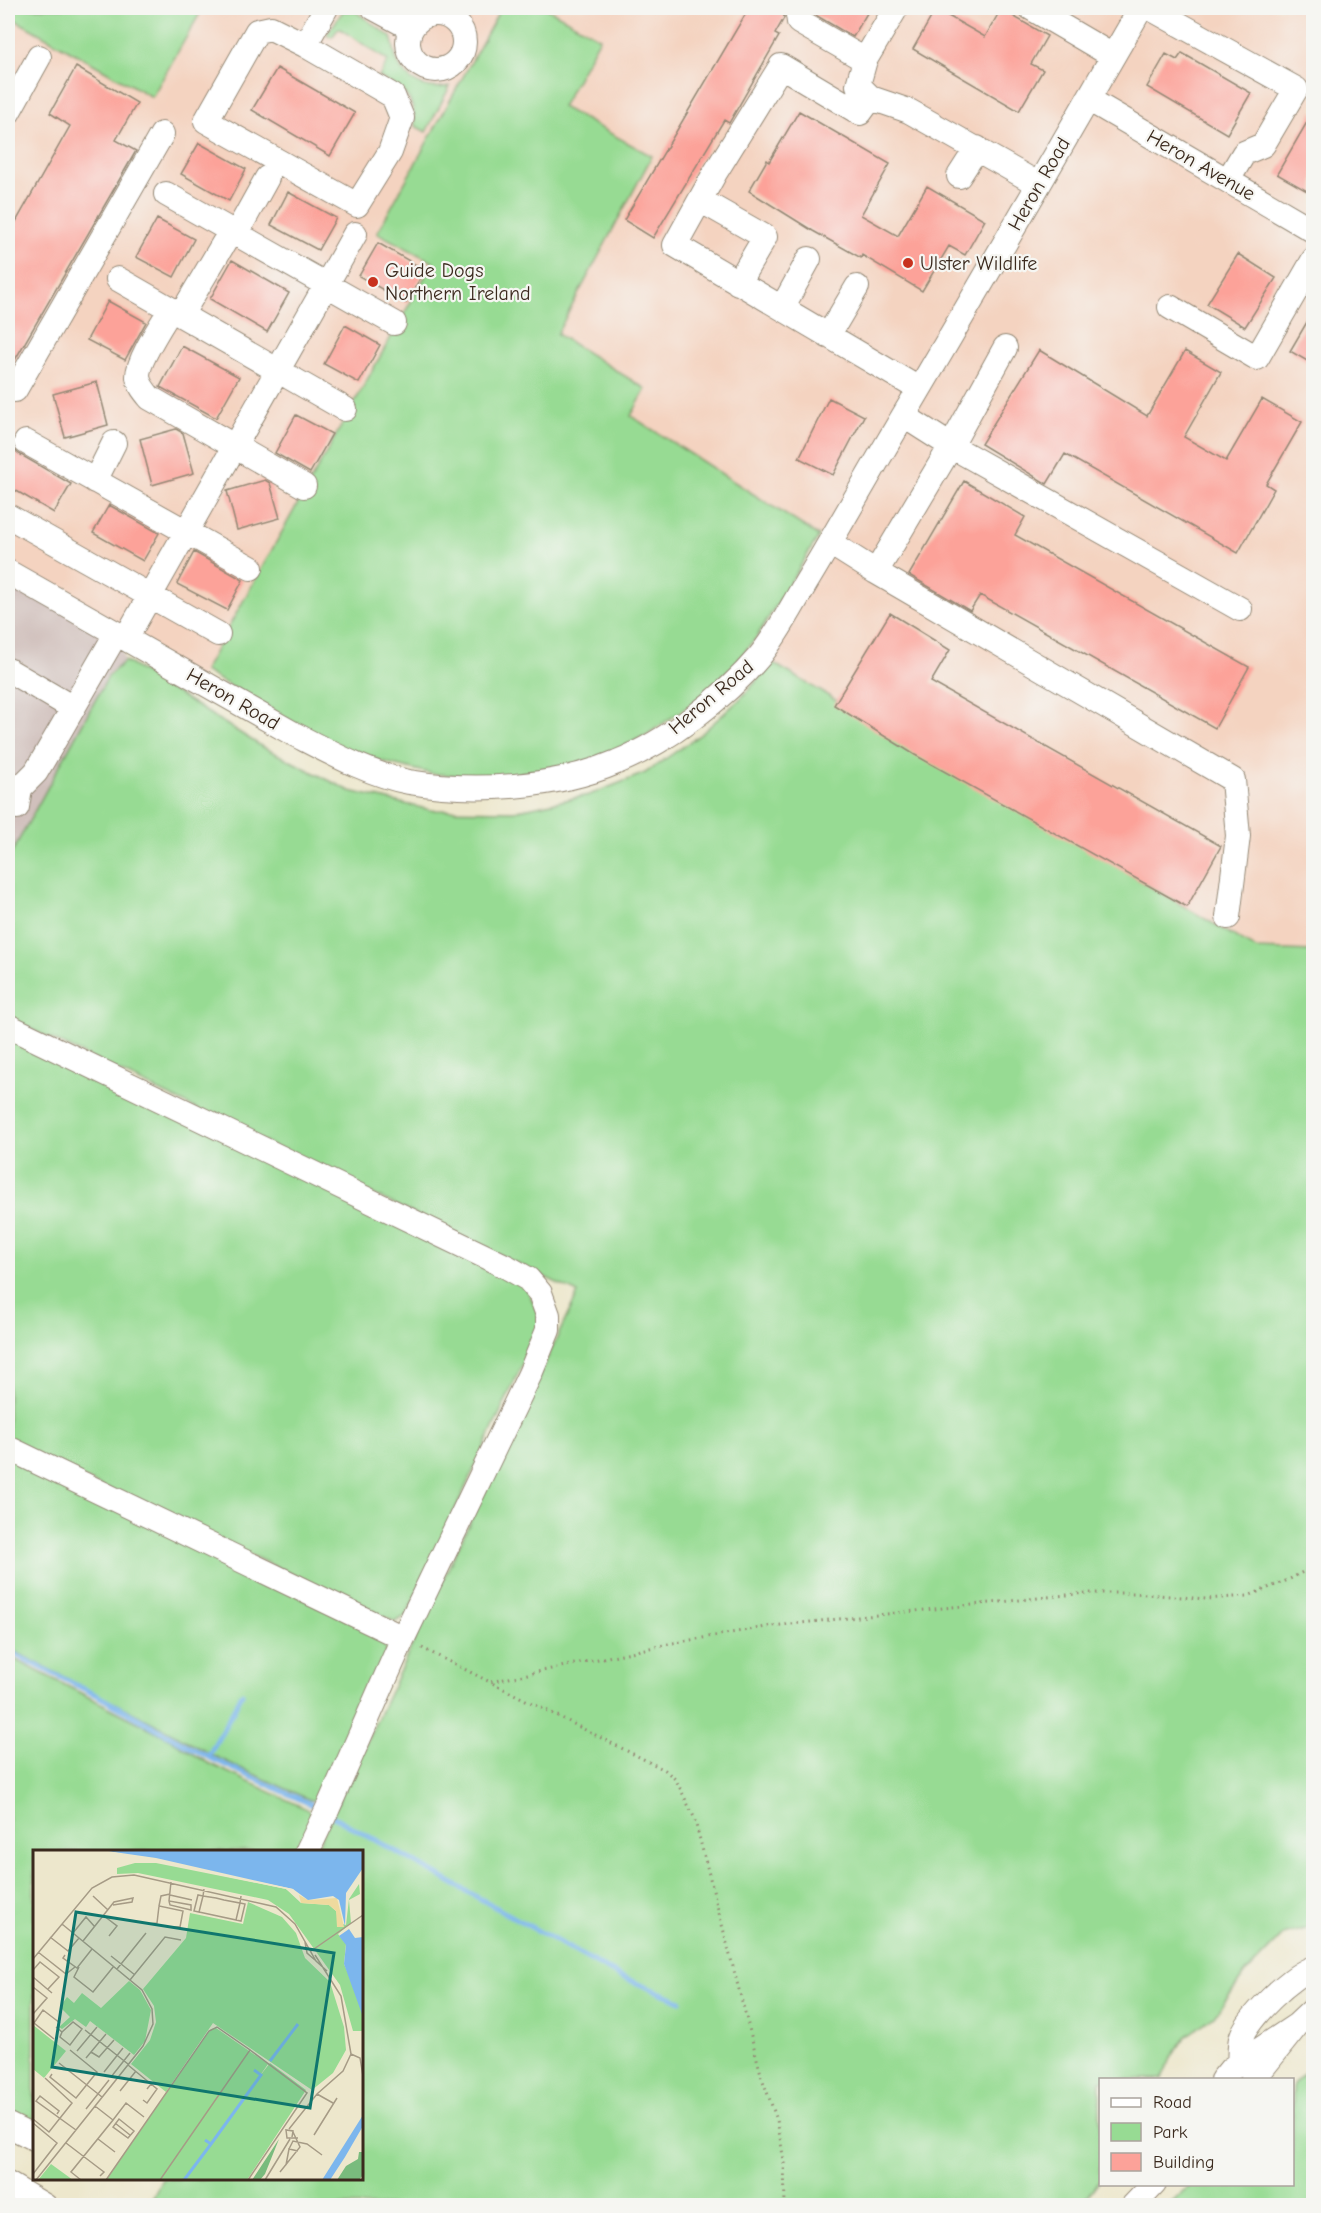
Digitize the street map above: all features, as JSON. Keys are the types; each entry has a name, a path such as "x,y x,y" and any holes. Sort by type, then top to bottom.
{"street":[{"path":"305,45 326,8"},
{"path":"376,8 411,28"},
{"path":"797,8 799,22 865,60"},
{"path":"896,8 865,60 858,85 871,98 909,111 1038,184"},
{"path":"1031,8 1113,56"},
{"name":"Heron Road","path":"8,572 292,733 374,772 408,782 491,788 535,783 616,763 685,723 715,699 761,655 830,543 1141,8"},
{"path":"1150,8 1296,89 1263,145 1244,153 1228,180"},
{"path":"271,28 305,45 393,96 402,118 390,152 357,205 206,121 257,31 271,28"},
{"path":"8,113 39,57"},
{"path":"871,98 860,113 781,66 675,245 920,389"},
{"name":"Heron Avenue","path":"1088,99 1314,231"},
{"path":"8,386 15,390 162,134"},
{"path":"959,176 977,148"},
{"path":"267,178 234,232 140,365 138,377 141,386 150,398 304,486"},
{"path":"166,194 394,323"},
{"path":"700,200 765,237 738,283"},
{"path":"12,815 20,788 36,772 76,703 150,596 355,234"},
{"path":"782,308 809,259"},
{"path":"1170,307 1257,358 1314,259"},
{"path":"118,279 345,409"},
{"path":"828,336 857,287"},
{"path":"876,572 951,446 1005,348"},
{"path":"904,416 951,446 1240,609"},
{"path":"26,442 251,567"},
{"path":"95,481 114,443"},
{"path":"8,516 218,634"},
{"path":"830,543 1233,780 1238,836 1228,917"},
{"path":"8,669 42,688 55,699 76,703"},
{"path":"8,1026 507,1267 528,1279 540,1293 548,1315 548,1330 530,1374 412,1643 308,1850"},
{"path":"8,1449 412,1643"},
{"path":"1246,2071 1241,2039 1246,2027 1287,1984 1314,1968"},
{"path":"1225,2078 1246,2071 1309,2014"},
{"path":"8,2125 33,2138"},
{"path":"8,2184 45,2205"},
{"path":"1133,2205 1152,2186"}],"path":[{"path":"490,1682 673,1643 772,1626 1086,1593 1134,1593 1206,1599 1248,1596 1288,1580 1314,1566"},
{"path":"412,1643 665,1770 676,1780 694,1817 762,2078 777,2120 784,2161 785,2205"}],"shaded area":[{"path":"203,8 501,8 377,233 433,261 199,680 8,573 8,16 152,97"},
{"path":"546,8 1313,8 1313,951 1257,949 761,655 829,543 631,416 646,389 557,334 652,156 562,107 600,38"},
{"path":"8,572 116,634 125,661 109,675 8,860"}],"green space":[{"path":"8,8 203,8 152,97 8,16"},
{"path":"501,8 546,8 600,38 562,107 652,156 557,334 646,389 631,416 819,536 756,638 734,665 696,701 646,735 605,756 563,768 490,777 433,774 338,748 204,671 433,262 377,233"},
{"path":"343,11 356,12 391,37 397,61 401,69 412,80 426,86 450,86 426,132 415,126 413,107 402,90 379,77 388,61 339,28 332,37 328,36 327,34"},
{"path":"125,661 261,746 350,791 431,810 514,811 589,795 645,773 701,734 739,700 773,663 1256,949 1313,951 1313,1927 1283,1935 1245,1974 1214,2016 1185,2037 1172,2056 1162,2078 1099,2078 1099,2180 1081,2205 153,2206 150,2204 162,2180 363,2180 363,1850 315,1850 578,1293 8,1018 8,860 109,675"},
{"path":"8,1032 524,1282 542,1322 406,1616 395,1622 8,1443"},
{"path":"8,1451 382,1637 386,1645 386,1664 325,1800 310,1800 214,1756 8,1648"},
{"path":"8,1656 167,1737 208,1763 307,1809 315,1819 300,1850 33,1850 33,2132 8,2120"},
{"path":"1313,2064 1313,2205 1169,2205 1190,2186 1294,2186 1294,2083"}],"building":[{"path":"749,8 783,8 784,18 775,34 779,36 729,123 724,120 653,238 624,220"},
{"path":"811,8 870,8 853,37 812,13"},
{"path":"936,9 985,37 1001,9 1047,36 1031,64 1043,70 1019,111 913,49"},
{"path":"1182,53 1251,93 1227,134 1147,87 1166,54 1177,60"},
{"path":"76,67 137,103 116,140 136,151 8,372 8,236 70,126 50,113"},
{"path":"277,68 355,113 330,156 252,110"},
{"path":"1314,110 1314,195 1277,174"},
{"path":"799,111 890,164 861,215 898,236 927,186 985,220 965,255 949,246 922,291 862,255 861,258 813,231 749,191"},
{"path":"199,143 246,169 229,201 181,174"},
{"path":"288,192 336,218 318,250 271,225"},
{"path":"157,219 194,239 174,277 136,257"},
{"path":"378,243 425,270 406,303 359,276"},
{"path":"1238,254 1276,278 1245,327 1207,304"},
{"path":"232,260 289,293 267,332 210,299"},
{"path":"108,301 146,322 125,360 87,340"},
{"path":"1314,310 1314,365 1290,351"},
{"path":"345,325 380,345 359,383 324,364"},
{"path":"182,346 239,377 216,418 160,387"},
{"path":"1039,350 1147,416 1185,351 1221,372 1184,437 1226,461 1262,399 1302,422 1266,484 1274,489 1238,553 1065,454 1047,484 981,444"},
{"path":"97,382 108,425 65,437 53,394"},
{"path":"829,398 864,416 833,475 799,458"},
{"path":"296,415 332,434 310,473 275,453"},
{"path":"176,429 183,433 194,473 152,485 140,439"},
{"path":"8,444 19,454 71,484 54,513 8,486"},
{"path":"265,480 270,483 280,518 237,530 227,491"},
{"path":"964,481 1025,517 1015,535 1249,667 1215,728 980,595 970,611 909,575"},
{"path":"109,505 159,533 143,561 93,533"},
{"path":"194,552 243,580 227,610 177,584"},
{"path":"890,613 950,650 931,682 1221,846 1187,907 915,755 834,705"}],"waterway":[{"path":"8,1651 98,1696 208,1757 242,1694"},
{"path":"208,1757 317,1807"},
{"path":"332,1816 617,1975 681,2001"}],"place":[{"name":"Ulster Wildlife","path":"908,263"},
{"name":"Guide Dogs Northern Ireland","path":"373,282"}]}
